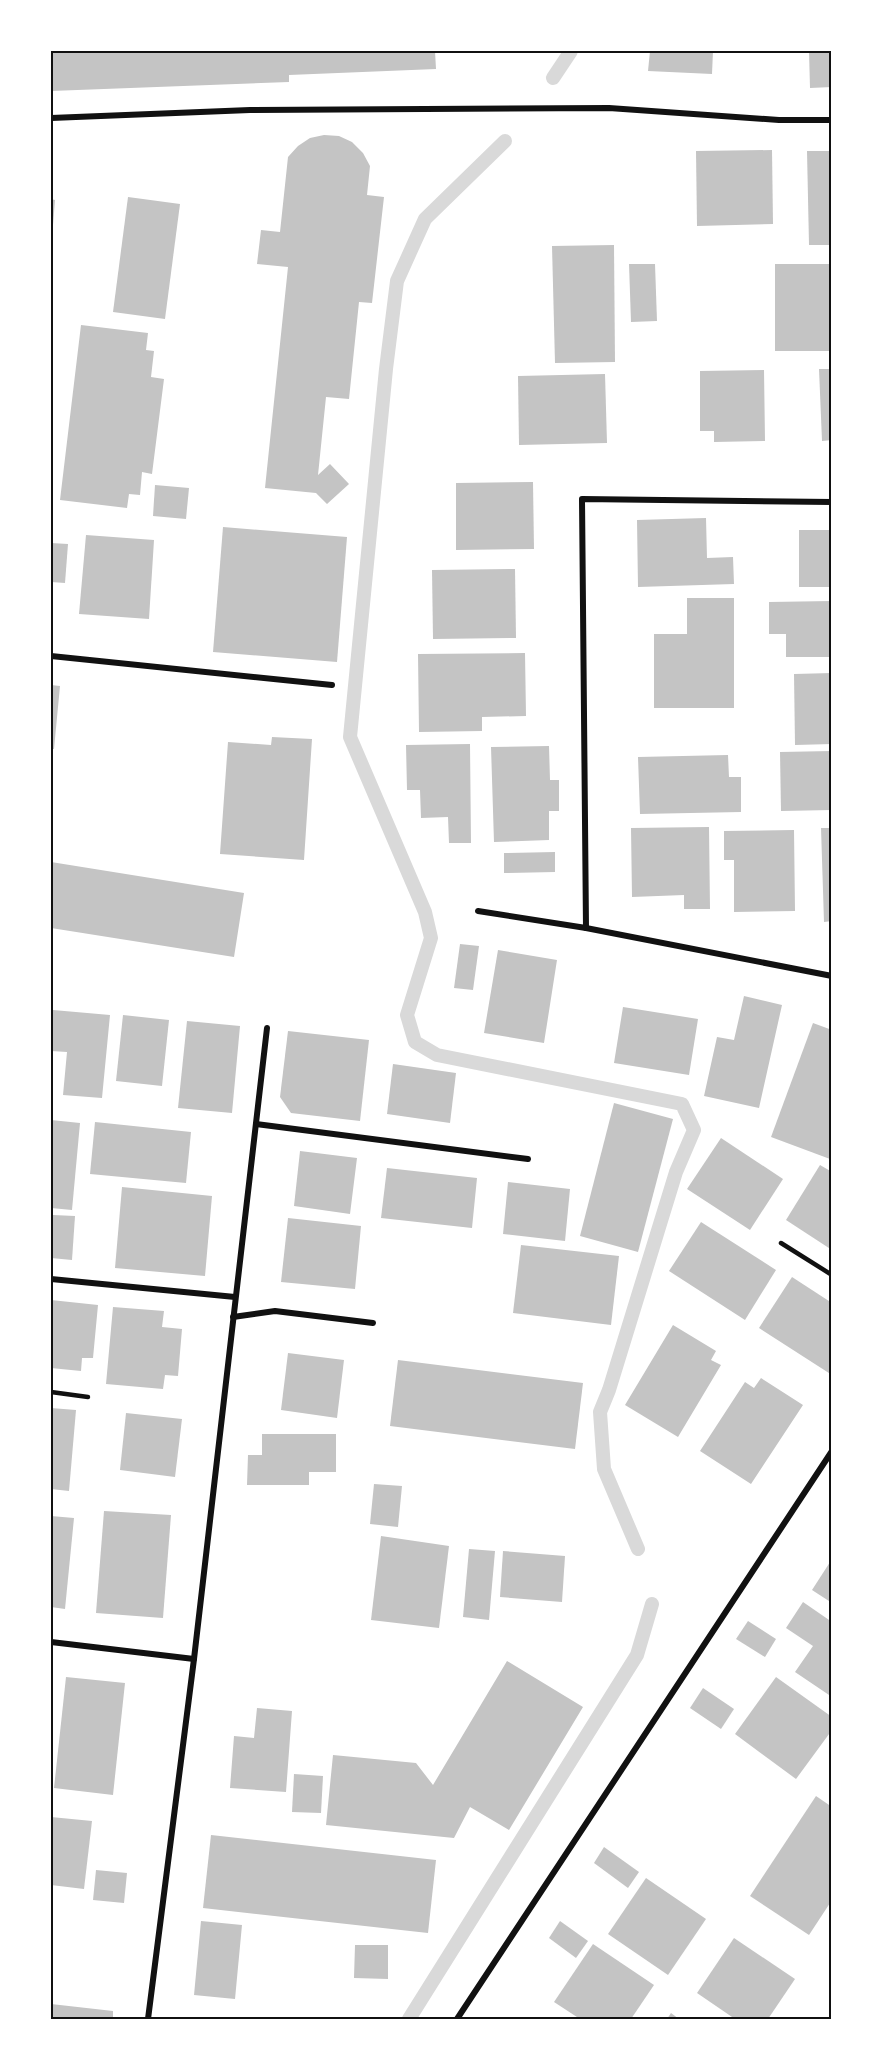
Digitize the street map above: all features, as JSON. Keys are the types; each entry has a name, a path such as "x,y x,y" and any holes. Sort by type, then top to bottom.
{"street":[{"path":"51,118 250,110 609,108 779,120 832,120"},
{"path":"586,928 582,498 832,502"},
{"path":"51,656 332,685"},
{"path":"478,911 586,928 832,976"},
{"path":"148,2019 194,1659 267,1028"},
{"path":"256,1124 528,1159"},
{"path":"51,1279 235,1297"},
{"path":"233,1317 274,1311 373,1323"},
{"path":"456,2019 832,1451"},
{"path":"51,1642 194,1659"}],"lane":[{"path":"781,1243 832,1275"},
{"path":"51,1392 88,1397"}],"building":[{"path":"51,51 435,51 436,69 289,75 289,82 51,91"},
{"path":"650,51 713,51 712,74 648,71"},
{"path":"809,51 832,51 832,87 810,88"},
{"path":"324,135 339,136 352,142 363,153 370,166 367,195 384,197 372,303 359,302 349,399 326,397 318,475 330,464 349,484 327,504 316,493 265,488 288,267 257,264 261,230 280,232 288,157 310,138"},
{"path":"772,150 773,224 697,226 696,151"},
{"path":"807,151 832,151 832,245 809,245"},
{"path":"128,197 180,204 165,319 113,312"},
{"path":"51,199 55,200 53,225 51,225"},
{"path":"614,245 615,362 555,363 552,246"},
{"path":"629,264 655,264 657,321 631,322"},
{"path":"775,264 832,264 832,351 775,351"},
{"path":"81,325 148,333 146,350 154,351 151,377 164,379 152,474 142,472 140,495 129,494 127,508 60,500"},
{"path":"819,369 832,369 832,440 822,441"},
{"path":"764,370 765,441 714,442 714,431 700,431 700,371"},
{"path":"605,374 607,443 519,445 518,376"},
{"path":"533,482 534,549 456,550 456,483"},
{"path":"155,485 189,488 186,519 153,516"},
{"path":"706,518 707,558 733,557 734,584 638,587 637,520"},
{"path":"223,527 347,537 337,662 213,652"},
{"path":"799,530 832,530 832,587 799,587"},
{"path":"86,535 154,540 149,619 79,614"},
{"path":"51,543 68,544 65,583 51,582"},
{"path":"515,569 516,638 433,639 432,570"},
{"path":"687,598 734,598 734,708 654,708 654,634 687,634"},
{"path":"832,601 832,657 786,657 786,634 769,634 769,602"},
{"path":"525,653 526,716 482,717 482,731 419,732 418,654"},
{"path":"832,673 832,744 795,745 794,674"},
{"path":"51,685 60,686 54,749 51,749"},
{"path":"272,737 312,739 304,860 220,854 228,742 271,745"},
{"path":"470,744 471,843 449,843 448,817 421,818 420,790 407,790 406,745"},
{"path":"549,746 550,780 559,780 559,811 549,811 549,840 494,842 491,747"},
{"path":"832,751 832,810 781,811 780,752"},
{"path":"728,755 729,777 741,777 741,812 640,814 638,757"},
{"path":"709,827 710,909 684,909 684,895 632,897 631,828"},
{"path":"821,828 832,828 832,921 824,922"},
{"path":"794,830 795,911 734,912 734,860 724,860 724,831"},
{"path":"555,852 555,872 504,873 504,853"},
{"path":"51,862 244,893 234,957 51,928"},
{"path":"460,944 479,946 473,990 454,988"},
{"path":"498,950 557,960 544,1043 484,1033"},
{"path":"744,996 782,1005 759,1108 704,1096 717,1037 734,1040"},
{"path":"623,1007 698,1019 689,1075 614,1063"},
{"path":"53,1010 110,1015 102,1098 63,1095 67,1052 51,1051"},
{"path":"123,1015 169,1020 162,1086 116,1081"},
{"path":"187,1021 240,1026 232,1113 178,1108"},
{"path":"813,1023 832,1030 832,1152 830,1159 771,1137"},
{"path":"288,1031 369,1040 360,1121 291,1113 280,1097"},
{"path":"393,1064 456,1073 450,1123 387,1114"},
{"path":"614,1103 673,1119 638,1252 580,1236"},
{"path":"51,1120 80,1123 72,1210 51,1208"},
{"path":"95,1122 191,1132 186,1183 90,1174"},
{"path":"721,1138 783,1179 750,1230 687,1189"},
{"path":"300,1151 357,1158 350,1214 294,1206"},
{"path":"820,1165 832,1172 832,1250 786,1220"},
{"path":"387,1168 477,1178 472,1228 381,1218"},
{"path":"508,1182 570,1189 565,1241 503,1234"},
{"path":"122,1187 212,1196 205,1276 115,1268"},
{"path":"53,1215 75,1216 72,1260 51,1258"},
{"path":"288,1218 361,1226 355,1289 281,1282"},
{"path":"701,1222 776,1270 745,1320 669,1271"},
{"path":"521,1245 619,1256 611,1325 513,1313"},
{"path":"792,1277 832,1303 832,1375 759,1328"},
{"path":"51,1300 98,1305 93,1358 82,1358 81,1371 51,1368"},
{"path":"113,1307 164,1311 162,1327 182,1329 178,1376 165,1375 163,1389 106,1384"},
{"path":"673,1325 716,1351 711,1360 721,1365 678,1437 625,1405"},
{"path":"288,1353 344,1360 337,1418 281,1410"},
{"path":"398,1360 583,1383 575,1449 390,1426"},
{"path":"761,1378 803,1405 751,1484 700,1451 745,1382 754,1388"},
{"path":"51,1408 76,1410 69,1491 51,1489"},
{"path":"126,1413 182,1419 175,1477 120,1470"},
{"path":"262,1434 336,1434 336,1472 309,1472 309,1485 247,1485 248,1455 262,1455"},
{"path":"374,1484 402,1486 398,1527 370,1524"},
{"path":"104,1511 171,1515 163,1618 96,1613"},
{"path":"51,1516 74,1518 65,1609 51,1607"},
{"path":"381,1536 449,1546 439,1628 371,1620"},
{"path":"469,1549 495,1551 489,1620 463,1617"},
{"path":"503,1551 565,1556 562,1602 500,1597"},
{"path":"832,1559 832,1603 812,1590"},
{"path":"803,1602 832,1622 832,1697 795,1672 813,1646 786,1628"},
{"path":"748,1621 776,1639 765,1657 736,1639"},
{"path":"507,1661 583,1707 509,1830 470,1807 454,1838 326,1825 333,1755 416,1763 433,1785"},
{"path":"66,1677 125,1683 113,1795 54,1788"},
{"path":"776,1677 832,1717 832,1730 796,1779 735,1734"},
{"path":"703,1688 734,1709 721,1729 690,1708"},
{"path":"257,1708 292,1711 286,1792 230,1788 234,1736 254,1738"},
{"path":"294,1774 323,1776 321,1813 292,1812"},
{"path":"816,1796 832,1807 832,1900 809,1935 750,1896"},
{"path":"51,1817 92,1821 84,1889 51,1885"},
{"path":"211,1835 436,1860 428,1933 203,1908"},
{"path":"604,1847 639,1872 628,1888 594,1863"},
{"path":"96,1870 127,1873 124,1903 93,1900"},
{"path":"646,1878 706,1919 668,1975 608,1934"},
{"path":"201,1921 242,1925 235,1999 194,1995"},
{"path":"560,1921 588,1941 576,1958 549,1938"},
{"path":"734,1938 795,1979 768,2019 735,2019 697,1993"},
{"path":"593,1944 654,1985 631,2019 580,2019 554,2002"},
{"path":"355,1945 388,1945 388,1979 354,1978"},
{"path":"51,2004 113,2011 113,2019 51,2019"},
{"path":"671,2013 679,2019 667,2019"}],"waterway":[{"path":"553,78 571,51"},
{"path":"505,141 425,219 397,281 386,369 350,737 425,912 431,938 407,1015 415,1042 437,1055 682,1104 694,1130 676,1172 609,1390 600,1412 604,1469 638,1549"},
{"path":"409,2019 637,1655 652,1604"}]}
